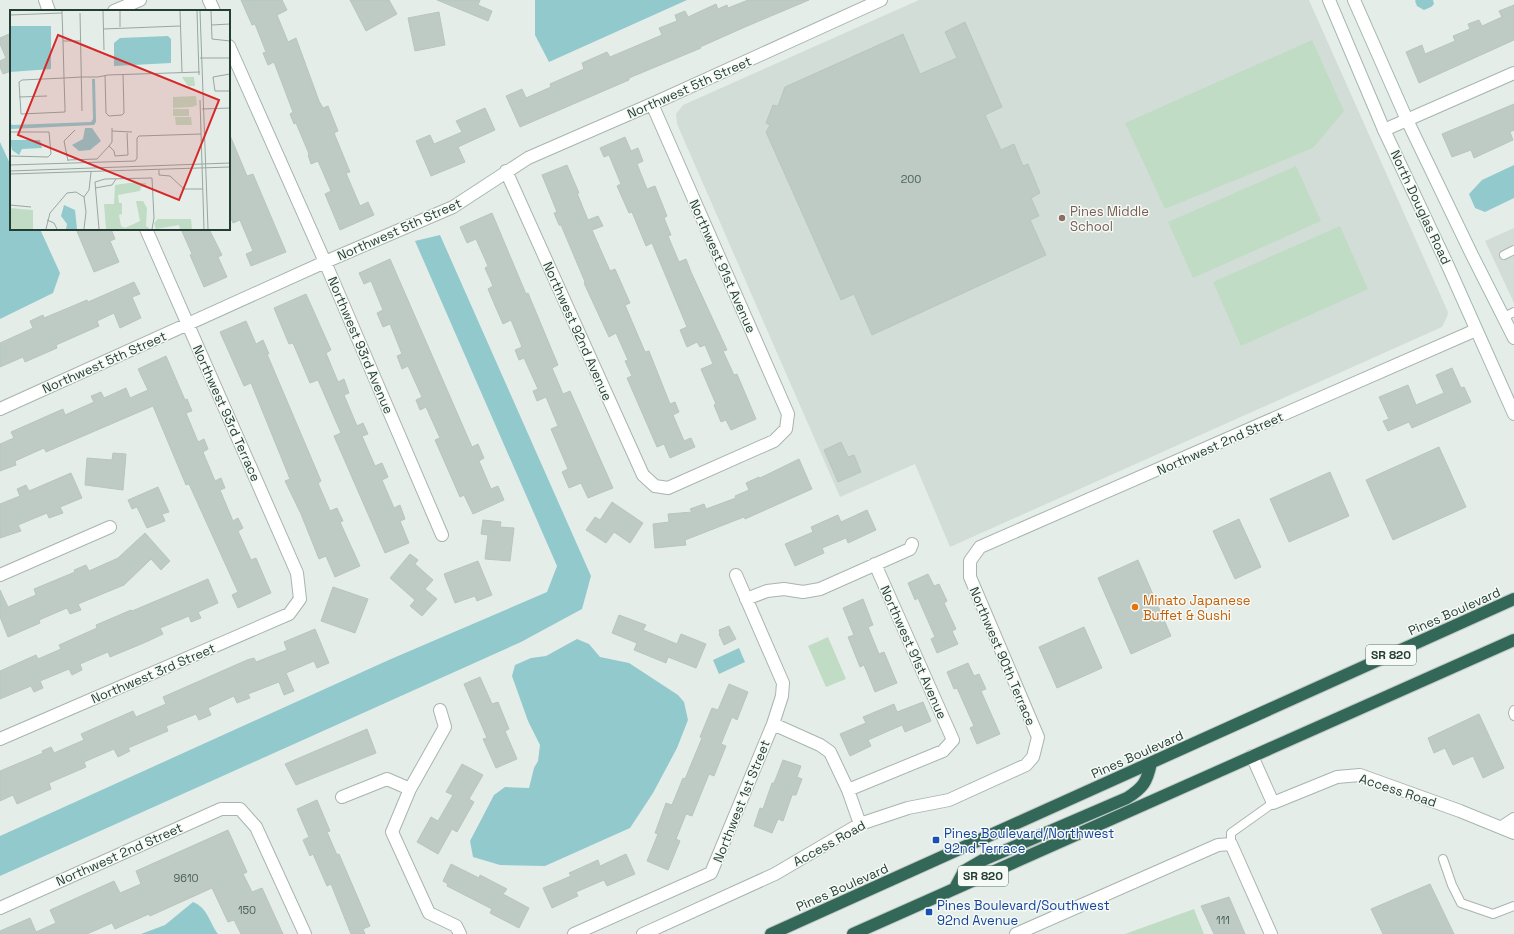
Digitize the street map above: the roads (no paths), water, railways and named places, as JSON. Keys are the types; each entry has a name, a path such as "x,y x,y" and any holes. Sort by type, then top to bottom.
{"highway":[{"name":"Pines Boulevard","path":"771,934 1514,599"},
{"name":"SR 820","path":"853,934 1514,640"},
{"path":"955,888 964,871 983,860 1127,798 1139,790 1145,783 1149,776 1151,763"}],"street":[{"path":"44,0 49,10"},
{"path":"116,10 140,0"},
{"path":"209,0 214,10"},
{"name":"Northwest 5th Street","path":"0,409 325,262 453,207 528,158 652,104 881,0"},
{"name":"North Douglas Road","path":"1329,0 1384,130 1448,266 1514,414"},
{"name":"North Douglas Road","path":"1354,0 1407,120 1472,256 1509,314 1514,338"},
{"name":"Northwest 93rd Avenue","path":"230,48 325,262 442,535"},
{"path":"1384,130 1514,73"},
{"name":"Northwest 91st Avenue","path":"652,104 788,414 786,429 774,441 668,488 655,486"},
{"name":"Northwest 92nd Avenue","path":"506,172 643,475 655,486"},
{"name":"Northwest 93rd Terrace","path":"146,230 297,573 300,599"},
{"name":"Northwest 2nd Street","path":"970,562 980,548 1476,330"},
{"path":"0,575 110,527"},
{"path":"746,599 767,592 784,590 803,592 820,589 910,549 912,544"},
{"name":"Northwest 90th Terrace","path":"970,562 970,576 1038,737 1036,749"},
{"name":"Northwest 91st Avenue","path":"848,790 943,751 953,740 875,564"},
{"path":"736,575 783,683 782,696 773,724 820,745 830,752 848,790 860,824"},
{"name":"Northwest 3rd Street","path":"0,739 289,614 300,599"},
{"path":"440,710 446,727 410,789 392,832 429,913 456,926 460,934"},
{"name":"Northwest 1st Street","path":"574,934 711,873 773,724"},
{"name":"Access Road","path":"643,934 775,874 860,824 908,808 949,800 1026,765 1033,757 1036,749"},
{"path":"1252,756 1273,803"},
{"name":"Access Road","path":"1273,803 1337,776 1360,775 1514,833"},
{"path":"342,797 387,779 410,789"},
{"name":"Northwest 2nd Street","path":"0,908 221,809 240,809 256,827 305,934"},
{"path":"1502,828 1514,819"},
{"path":"1016,934 1218,845 1231,844 1271,934"}],"lane":[{"path":"1504,255 1514,250"},
{"path":"1514,710 1512,713 1514,716"},
{"path":"1231,844 1231,833 1273,803"},
{"path":"1442,859 1461,903 1493,914 1514,906"}],"water":[{"path":"535,0 687,0 549,62 535,35"},
{"path":"1416,0 1433,0 1434,4 1424,10 1417,6"},
{"path":"0,142 10,164 10,230 40,230 60,273 53,293 0,319"},
{"path":"1514,165 1514,198 1485,212 1475,208 1469,194 1482,180"},
{"path":"440,235 591,576 582,609 521,642 0,876 0,836 391,659 547,592 557,566 415,241"},
{"path":"577,639 589,644 600,657 629,663 678,695 684,702 688,720 677,748 653,793 630,828 545,866 500,865 473,857 470,841 494,795 505,787 529,788 534,768 538,761 540,745 528,721 512,676 515,665 531,658 546,656"},
{"path":"739,648 745,662 719,674 713,660"},
{"path":"193,902 202,908 218,934 141,934 165,925"}],"place":[{"name":"Pines Middle School","path":"1062,218"},
{"name":"Minato Japanese Buffet & Sushi","path":"1135,607"},
{"name":"Pines Boulevard/Northwest 92nd Terrace","path":"936,840"},
{"name":"Pines Boulevard/Southwest 92nd Avenue","path":"929,912"}]}
